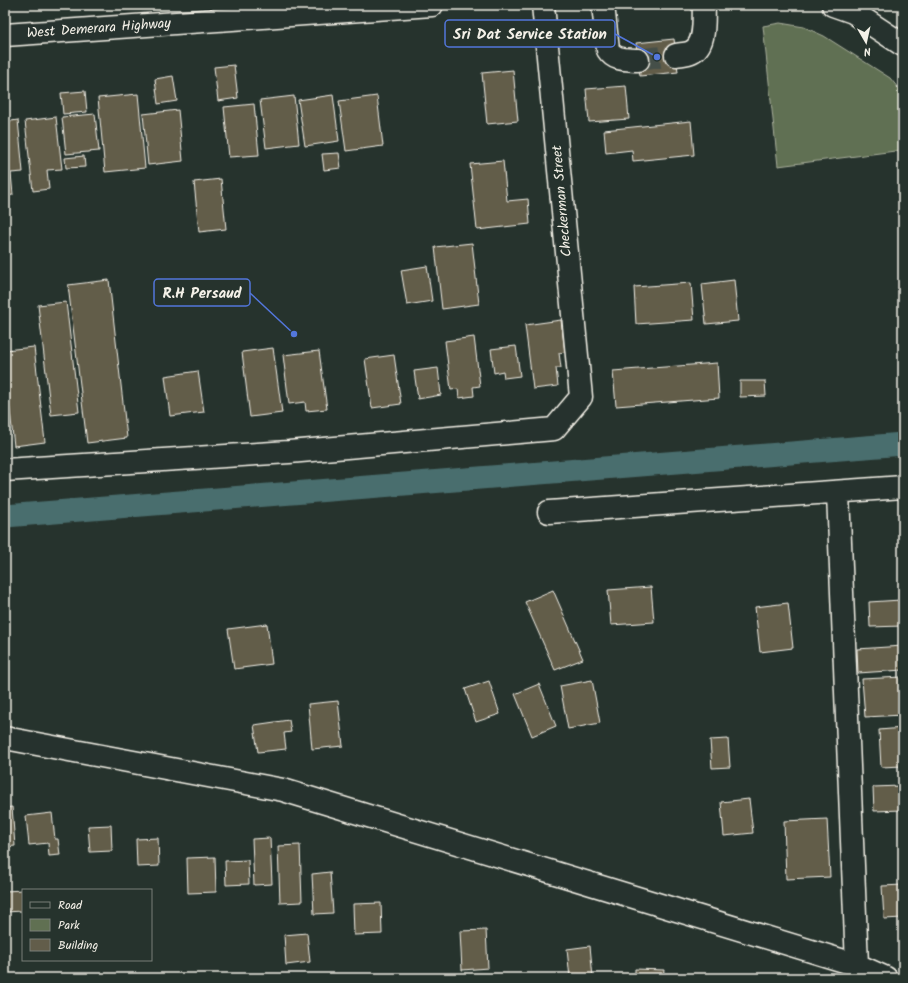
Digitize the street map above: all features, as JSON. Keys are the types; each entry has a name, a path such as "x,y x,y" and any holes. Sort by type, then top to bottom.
{"street":[{"name":"West Demerara Highway","path":"5,35 365,7 432,5"},
{"name":"Checkerman Street","path":"5,470 289,452 554,429 581,397 544,5"},
{"path":"603,5 608,50 612,56 618,59 638,60"},
{"path":"676,55 693,51 699,45 702,38 704,5"},
{"path":"833,5 853,12 903,45"},
{"path":"549,512 838,493 903,487"},
{"path":"838,493 857,966"},
{"path":"5,738 283,790 857,966 886,978"}],"green space":[{"path":"780,23 804,27 824,36 890,78 903,94 903,150 778,166 763,26"}],"building":[{"path":"674,39 678,72 640,76 636,43"},
{"path":"234,65 238,98 218,101 214,67"},
{"path":"513,70 518,121 487,124 482,73"},
{"path":"173,76 177,101 158,104 155,79"},
{"path":"626,86 629,119 589,122 586,89"},
{"path":"85,91 87,112 63,114 61,93"},
{"path":"138,94 145,168 105,172 98,98"},
{"path":"333,95 339,141 305,146 298,100"},
{"path":"294,96 299,144 266,148 260,100"},
{"path":"377,96 383,146 346,151 339,101"},
{"path":"254,104 259,155 229,157 224,107"},
{"path":"178,110 183,161 148,165 143,114"},
{"path":"95,114 99,151 66,154 62,117"},
{"path":"56,117 62,169 47,170 49,189 33,191 25,121"},
{"path":"18,120 23,172 11,173 13,195 5,196 5,122"},
{"path":"691,121 694,155 633,161 632,150 606,153 604,130"},
{"path":"339,153 341,168 324,170 322,154"},
{"path":"84,156 85,167 66,168 65,158"},
{"path":"503,161 507,201 528,199 530,224 477,230 470,164"},
{"path":"221,179 226,229 199,232 194,182"},
{"path":"472,243 479,304 442,309 435,247"},
{"path":"427,266 432,301 407,305 401,270"},
{"path":"109,280 127,438 87,443 68,285"},
{"path":"734,280 738,321 706,324 702,284"},
{"path":"691,283 694,320 636,324 634,287"},
{"path":"66,302 79,412 51,415 38,305"},
{"path":"561,320 565,352 559,353 561,368 556,368 558,386 533,389 525,325"},
{"path":"474,337 480,386 473,387 474,396 459,398 458,389 451,390 445,341"},
{"path":"516,346 520,376 504,378 503,371 494,373 491,349"},
{"path":"34,347 45,442 14,446 5,367 5,350"},
{"path":"273,348 282,413 250,417 242,352"},
{"path":"319,351 327,409 306,411 305,402 289,404 283,355"},
{"path":"394,355 401,404 372,408 365,359"},
{"path":"717,363 719,398 616,406 613,371"},
{"path":"438,368 441,395 418,399 414,371"},
{"path":"198,371 204,412 170,416 165,376"},
{"path":"740,381 765,381 766,396 740,397"},
{"path":"651,587 654,622 611,625 608,590"},
{"path":"553,590 583,659 555,670 525,602"},
{"path":"901,600 902,626 870,627 869,602"},
{"path":"788,603 793,648 760,652 755,607"},
{"path":"267,624 272,664 234,669 228,629"},
{"path":"903,646 903,670 858,673 857,649"},
{"path":"903,677 903,715 865,717 862,679"},
{"path":"592,680 600,723 568,729 560,686"},
{"path":"489,681 500,714 476,722 465,689"},
{"path":"539,684 556,726 532,736 515,694"},
{"path":"338,701 343,746 312,749 308,704"},
{"path":"289,720 291,732 284,733 286,749 258,752 254,725"},
{"path":"903,728 903,766 881,767 879,730"},
{"path":"728,739 730,767 712,768 710,740"},
{"path":"901,786 902,810 874,811 873,787"},
{"path":"749,799 753,833 724,836 721,802"},
{"path":"12,807 15,846 5,847 5,808"},
{"path":"52,813 55,839 58,839 60,855 49,856 48,843 29,845 26,816"},
{"path":"827,819 830,877 786,879 784,821"},
{"path":"111,825 112,851 90,852 88,826"},
{"path":"158,838 159,866 137,867 136,839"},
{"path":"270,838 272,884 254,885 252,839"},
{"path":"300,845 302,902 280,903 278,846"},
{"path":"215,857 216,892 188,893 187,858"},
{"path":"248,860 249,884 226,885 225,861"},
{"path":"330,872 333,913 314,914 312,874"},
{"path":"903,885 903,918 884,919 882,886"},
{"path":"22,890 22,911 5,912 5,891"},
{"path":"381,903 382,934 354,935 353,904"},
{"path":"486,930 488,968 462,970 460,931"},
{"path":"307,933 310,962 286,965 284,935"},
{"path":"590,946 593,978 570,978 567,949"},
{"path":"635,969 664,970 663,978 635,978"}],"waterway":[{"path":"5,516 903,444"}],"tunnel":[{"path":"638,60 676,55"}],"place":[{"name":"Sri Dat Service Station","path":"657,57"},
{"name":"R.H Persaud","path":"294,334"}]}
